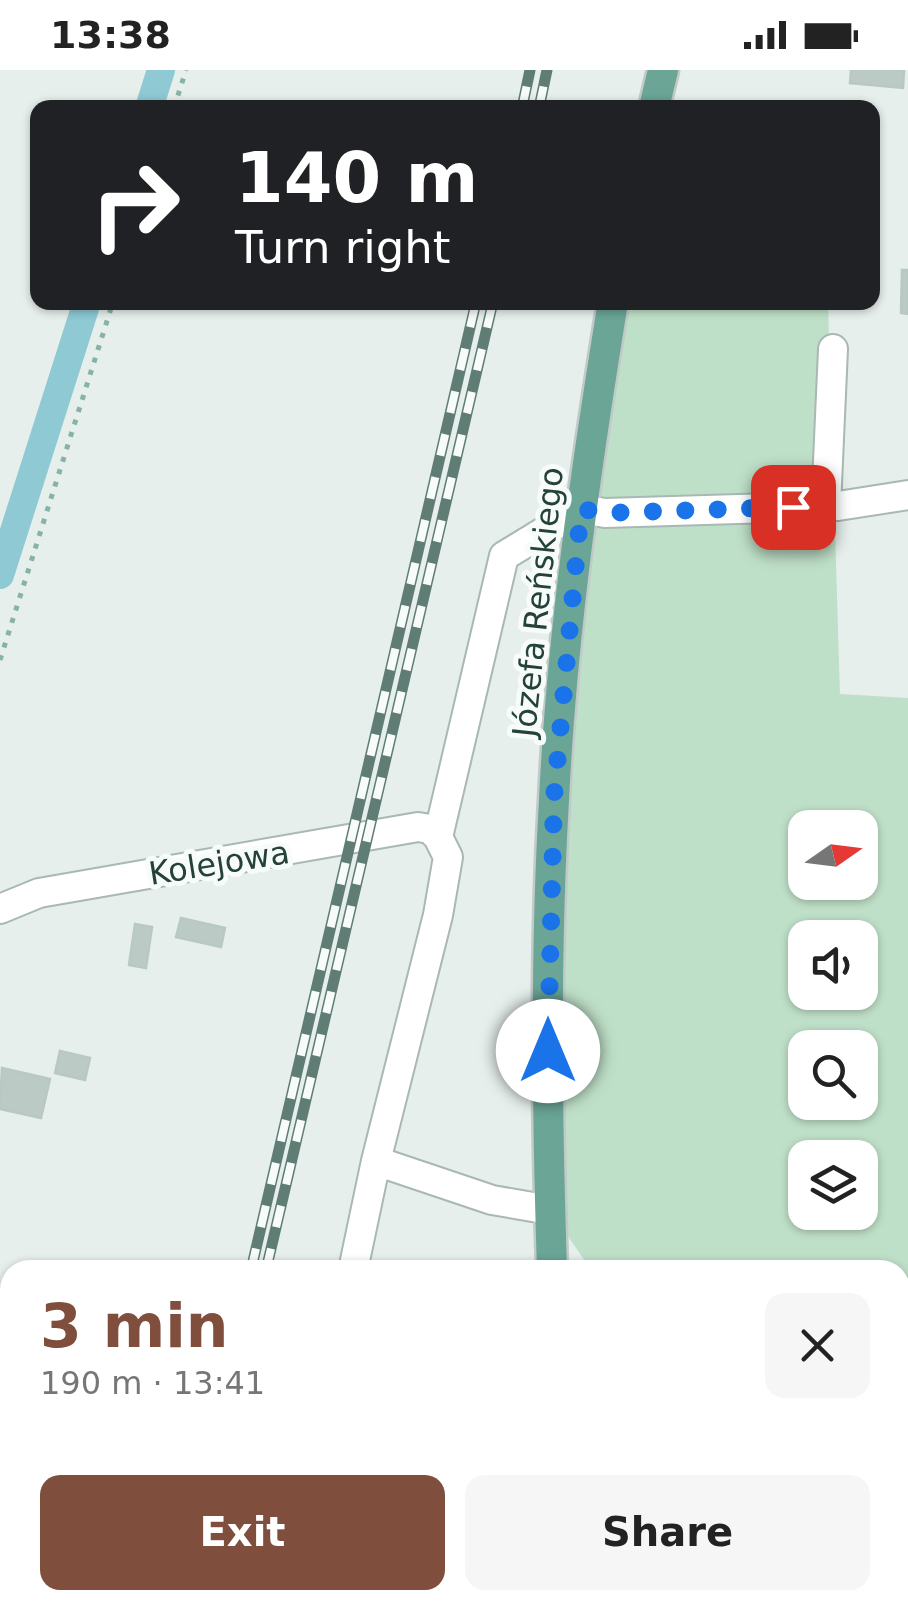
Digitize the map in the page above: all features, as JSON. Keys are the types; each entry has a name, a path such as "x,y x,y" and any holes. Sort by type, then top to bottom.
{"main road":[{"path":"656,100 663,70"},
{"name":"Józefa Reńskiego","path":"552,1260 548,1031 552,836 562,682 581,509 612,310"}],"street":[{"path":"826,506 833,349"},
{"path":"355,1260 438,914 448,858 438,837 504,556 581,509 605,513 826,506 908,495"},
{"name":"Kolejowa","path":"0,909 39,893 418,828 430,830 438,837"},
{"path":"376,1161 492,1200 550,1210"}],"path":[{"path":"177,100 186,70"},
{"path":"0,660 110,310"}],"green space":[{"path":"612,310 828,310 840,694 908,698 908,1260 584,1260 550,1210 549,913"}],"building":[{"path":"851,70 904,70 903,88 850,83"},
{"path":"902,270 908,270 908,314 901,313"},
{"path":"181,918 225,928 221,947 176,937"},
{"path":"135,924 152,927 146,968 129,965"},
{"path":"60,1051 90,1058 85,1080 55,1073"},
{"path":"2,1068 50,1079 41,1118 0,1109"}],"waterway":[{"path":"152,100 161,70"},
{"path":"0,575 84,310"}],"railway":[{"path":"524,100 530,70"},
{"path":"541,100 547,70"},
{"path":"253,1260 474,310"},
{"path":"268,1260 491,310"}],"route":[{"path":"548,1051 554,797 581,509 605,513 793,507"}]}
